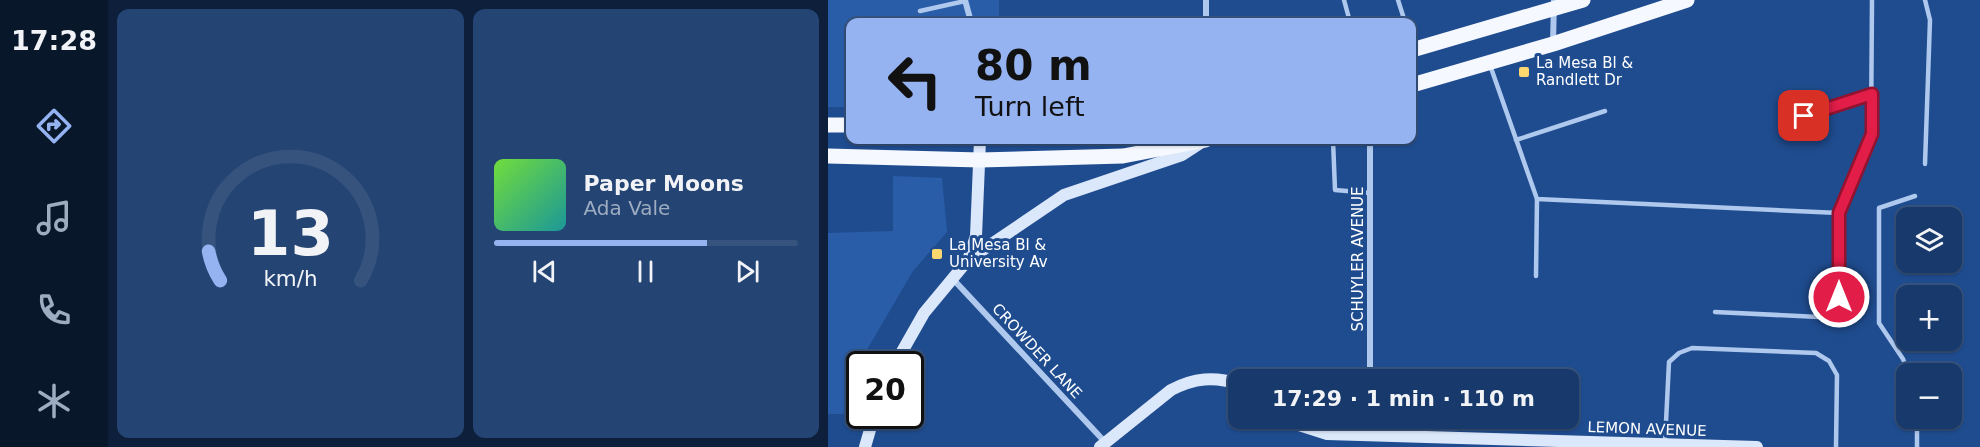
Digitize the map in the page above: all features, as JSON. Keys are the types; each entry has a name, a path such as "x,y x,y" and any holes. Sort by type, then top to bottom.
{"main road":[{"path":"1416,48 1554,5 1583,0"},
{"path":"1416,84 1553,44 1687,0"},
{"path":"828,125 846,125"},
{"path":"968,260 976,236 980,144"},
{"path":"828,156 980,160 1123,156 1185,144"},
{"path":"903,351 924,313 968,260 1064,195 1182,155 1200,144"},
{"path":"1103,444 1171,390 1203,379 1228,381"},
{"path":"865,447 870,429"},
{"name":"LEMON AVENUE","path":"1311,429 1327,434 1370,436 1757,447"}],"street":[{"path":"1206,0 1206,18"},
{"path":"965,1 970,18"},
{"path":"1553,44 1554,5"},
{"name":"SCHUYLER AVENUE","path":"1370,144 1370,369"},
{"name":"CROWDER LANE","path":"952,277 1103,444"},
{"path":"1370,429 1370,436"}],"lane":[{"path":"1344,0 1349,18"},
{"path":"1398,0 1404,18"},
{"path":"1715,312 1819,317 1834,310 1839,297 1839,213 1872,134 1872,0"},
{"path":"1925,0 1930,20 1925,164"},
{"path":"920,11 965,1"},
{"path":"1489,63 1537,199 1536,276"},
{"path":"1781,124 1872,94"},
{"path":"1516,141 1605,111"},
{"path":"1333,144 1335,190 1370,193"},
{"path":"1905,363 1879,323 1880,208 1915,196"},
{"path":"1537,199 1839,213"},
{"path":"1665,444 1669,362 1679,353 1692,348 1816,353 1829,362 1837,375 1836,447"},
{"path":"1917,429 1917,447"}],"shaded area":[{"path":"828,0 999,0 999,18 846,18 846,107 828,107"},
{"path":"893,176 942,178 947,232 913,271 866,351 846,351 846,414 828,414 828,233 893,231"}],"place":[{"name":"La Mesa Bl & Randlett Dr","path":"1524,72"},
{"name":"La Mesa Bl & University Av","path":"937,254"}],"route":[{"path":"1804,116 1872,94 1872,134 1839,213 1839,297"}]}
